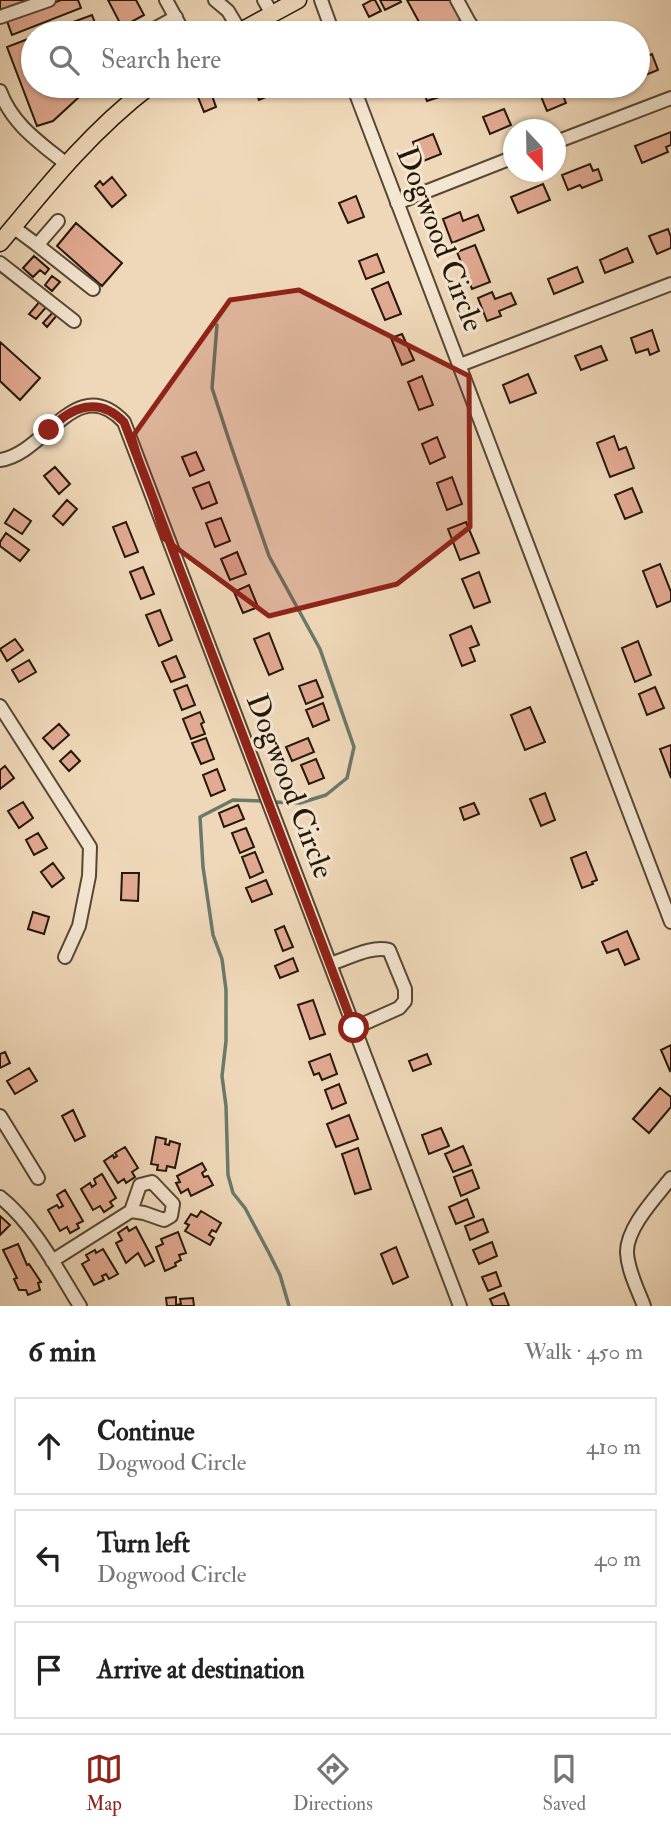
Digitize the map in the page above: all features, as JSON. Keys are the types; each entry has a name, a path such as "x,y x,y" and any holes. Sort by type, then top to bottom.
{"main road":[{"path":"252,21 268,7 298,0"},
{"path":"0,243 65,163 134,98"}],"street":[{"path":"0,17 49,0"},
{"path":"166,0 178,21"},
{"path":"215,0 228,11 233,21"},
{"path":"321,0 329,21"},
{"path":"457,0 469,21"},
{"path":"168,21 176,17"},
{"path":"0,91 21,127 65,163"},
{"name":"Dogwood Circle","path":"358,98 671,922"},
{"path":"566,138 671,98"},
{"path":"397,203 503,162"},
{"path":"36,244 58,221"},
{"path":"13,227 93,289"},
{"path":"0,263 74,321"},
{"path":"460,365 671,284"},
{"name":"Dogwood Circle","path":"0,460 16,455 37,442 60,418 76,410 99,406 115,412 124,422 460,1306"},
{"path":"0,706 90,847 89,876 79,926 65,957"},
{"path":"330,964 382,948 389,950 405,989 405,1001 399,1008 354,1028"},
{"path":"0,1116 38,1178"},
{"path":"644,1306 627,1254 629,1238 671,1178"},
{"path":"0,1197 12,1206 52,1261 80,1306"},
{"path":"52,1261 131,1211"}],"highlighted area":[{"path":"299,290 469,376 470,527 397,584 269,616 163,538 133,436 230,300"}],"building":[{"path":"0,0 32,0 0,12"},
{"path":"61,0 78,0 81,8 48,21 21,21 21,31 12,35 7,21"},
{"path":"108,0 136,0 144,15 133,21 119,21"},
{"path":"375,0 381,11 369,17 363,5"},
{"path":"380,0 400,0 401,2 385,10"},
{"path":"407,0 451,0 462,21 418,21"},
{"path":"92,15 94,21 76,21"},
{"path":"21,42 21,84 7,47"},
{"path":"652,54 658,70 650,73"},
{"path":"26,98 78,98 53,121 37,126"},
{"path":"198,98 213,98 216,107 204,112"},
{"path":"542,98 564,98 566,103 547,111"},
{"path":"504,109 508,119 503,119 503,128 490,134 483,117"},
{"path":"671,132 671,145 666,147 668,152 642,163 635,146"},
{"path":"433,134 441,154 421,162 413,142"},
{"path":"590,164 593,171 598,169 602,180 568,190 565,182 566,173"},
{"path":"112,177 126,195 112,207 95,186 100,181 103,185"},
{"path":"543,184 550,200 518,213 511,197"},
{"path":"356,196 364,217 348,223 339,203"},
{"path":"460,212 463,221 478,215 484,230 452,243 443,219"},
{"path":"76,223 122,263 102,286 57,246"},
{"path":"668,229 671,248 657,254 649,236"},
{"path":"475,245 490,282 472,289 457,252"},
{"path":"627,248 633,262 605,273 600,260"},
{"path":"377,254 384,272 366,279 359,261"},
{"path":"34,256 49,269 45,274 40,270 33,277 23,268"},
{"path":"577,267 583,282 554,294 548,279"},
{"path":"52,276 60,282 52,291 45,285"},
{"path":"388,282 401,314 385,320 372,289"},
{"path":"492,292 495,299 511,293 516,304 499,311 501,316 487,321 478,298"},
{"path":"41,300 48,305 36,319 29,314"},
{"path":"54,311 58,314 47,327 43,323"},
{"path":"652,330 659,351 650,355 648,349 636,353 631,338"},
{"path":"402,334 414,360 402,365 391,338"},
{"path":"0,342 40,378 20,400 0,381"},
{"path":"601,346 607,360 581,370 575,356"},
{"path":"528,374 536,393 510,403 503,385"},
{"path":"422,376 433,405 419,410 408,382"},
{"path":"614,436 619,450 626,447 634,468 610,477 597,443"},
{"path":"437,437 445,457 430,464 422,444"},
{"path":"196,452 204,470 190,476 182,457"},
{"path":"55,467 70,484 59,494 44,476"},
{"path":"452,477 462,504 447,510 437,483"},
{"path":"209,482 217,503 202,509 193,488"},
{"path":"632,488 642,512 625,519 615,495"},
{"path":"67,500 77,509 63,525 53,516"},
{"path":"14,509 31,521 22,534 5,523"},
{"path":"221,518 230,541 215,547 206,523"},
{"path":"126,522 138,552 125,557 113,527"},
{"path":"466,522 479,553 460,560 448,529"},
{"path":"6,533 29,550 20,561 0,546"},
{"path":"237,552 246,574 230,580 221,559"},
{"path":"660,564 671,592 671,601 657,607 643,571"},
{"path":"143,567 154,594 141,599 130,572"},
{"path":"479,572 490,602 474,608 462,579"},
{"path":"249,585 258,607 243,613 234,592"},
{"path":"160,610 172,640 159,646 146,615"},
{"path":"471,626 479,645 470,648 475,661 462,666 450,635"},
{"path":"269,633 283,669 269,675 254,639"},
{"path":"15,639 23,650 7,661 0,649"},
{"path":"638,641 651,675 635,682 622,648"},
{"path":"176,656 185,677 171,682 162,662"},
{"path":"29,660 36,672 19,682 12,670"},
{"path":"316,680 323,697 306,704 299,686"},
{"path":"187,685 195,705 182,710 174,690"},
{"path":"655,687 664,708 647,715 639,694"},
{"path":"323,703 329,720 313,727 306,710"},
{"path":"530,707 545,742 525,750 511,715"},
{"path":"200,712 205,734 191,739 183,719"},
{"path":"59,724 69,735 53,749 43,738"},
{"path":"206,738 214,759 201,764 192,743"},
{"path":"308,738 314,752 292,761 286,747"},
{"path":"671,745 671,778 660,749"},
{"path":"71,751 80,761 69,771 60,761"},
{"path":"316,759 324,778 309,784 301,765"},
{"path":"5,766 14,778 0,789 0,770"},
{"path":"217,769 225,790 211,796 203,775"},
{"path":"545,793 555,820 541,826 530,799"},
{"path":"23,802 33,818 19,828 8,811"},
{"path":"474,803 479,814 464,820 460,808"},
{"path":"238,805 244,819 224,827 219,813"},
{"path":"246,828 254,847 240,853 232,833"},
{"path":"38,833 47,848 34,855 26,840"},
{"path":"255,852 263,872 250,878 242,857"},
{"path":"586,852 597,880 582,888 571,858"},
{"path":"53,863 64,878 52,887 41,872"},
{"path":"122,873 139,873 138,901 121,900"},
{"path":"266,880 272,894 252,902 246,888"},
{"path":"33,912 49,917 44,934 28,929"},
{"path":"284,926 293,947 283,951 275,930"},
{"path":"627,931 639,959 625,965 618,949 607,953 602,942"},
{"path":"293,958 298,971 280,978 275,966"},
{"path":"313,1000 325,1034 310,1039 298,1005"},
{"path":"671,1045 671,1070 670,1071 661,1050"},
{"path":"5,1052 10,1063 0,1068 0,1054"},
{"path":"330,1054 337,1074 322,1080 319,1073 314,1075 309,1062"},
{"path":"427,1054 431,1064 413,1071 409,1061"},
{"path":"29,1068 37,1081 15,1094 7,1081"},
{"path":"339,1084 346,1103 332,1109 325,1090"},
{"path":"660,1088 671,1097 671,1107 649,1133 633,1119"},
{"path":"73,1110 85,1136 75,1141 62,1116"},
{"path":"349,1115 358,1139 336,1147 327,1124"},
{"path":"441,1128 449,1146 429,1154 422,1135"},
{"path":"156,1137 166,1139 165,1144 169,1145 170,1141 180,1144 175,1168 167,1166 166,1171 157,1170 158,1165 151,1164"},
{"path":"463,1146 471,1165 453,1172 445,1154"},
{"path":"125,1147 138,1168 132,1172 135,1177 126,1183 124,1179 118,1183 104,1161 113,1155 114,1158 117,1156 115,1153"},
{"path":"358,1148 371,1189 355,1194 342,1154"},
{"path":"202,1163 206,1170 202,1173 204,1177 208,1176 213,1185 191,1196 188,1189 181,1193 176,1183 180,1182 177,1176"},
{"path":"472,1170 479,1188 461,1196 454,1177"},
{"path":"102,1174 116,1198 110,1202 113,1206 104,1212 100,1206 93,1210 81,1189 90,1183 92,1187 96,1184 94,1179"},
{"path":"65,1190 83,1221 77,1224 79,1228 70,1233 67,1227 60,1231 48,1210 57,1205 59,1208 63,1206 57,1195"},
{"path":"467,1199 474,1217 456,1224 449,1207"},
{"path":"201,1211 221,1223 216,1232 212,1230 209,1235 214,1238 210,1245 185,1231 189,1225 185,1223 191,1214 197,1217"},
{"path":"0,1216 10,1225 0,1235"},
{"path":"483,1219 488,1232 470,1240 465,1226"},
{"path":"127,1227 129,1231 136,1227 154,1261 145,1266 138,1253 126,1263 116,1243 122,1240 118,1233"},
{"path":"178,1232 186,1253 179,1255 181,1260 175,1263 176,1266 165,1271 156,1247 163,1244 161,1239"},
{"path":"492,1242 497,1256 479,1264 473,1250"},
{"path":"18,1244 27,1265 29,1264 41,1282 38,1283 40,1290 28,1295 26,1290 19,1290 14,1279 17,1278 3,1250"},
{"path":"396,1247 408,1277 393,1284 381,1254"},
{"path":"103,1249 118,1274 109,1279 106,1274 102,1276 104,1280 94,1285 82,1264 89,1260 86,1255"},
{"path":"496,1272 501,1286 488,1291 482,1277"},
{"path":"504,1293 509,1306 493,1306 490,1299"},
{"path":"176,1297 176,1305 181,1304 180,1299 193,1298 194,1306 167,1306 166,1298"}],"waterway":[{"path":"217,325 212,388 269,556 320,649 354,747 347,778 326,795 300,803 272,802"},
{"path":"264,801 233,800 200,817 203,867 213,935 222,959 226,990 226,1041 222,1076 226,1106 228,1175 233,1193 245,1208 280,1275 289,1306"}],"route":[{"path":"49,430 60,418 76,410 99,406 115,412 124,422 354,1028"}]}
